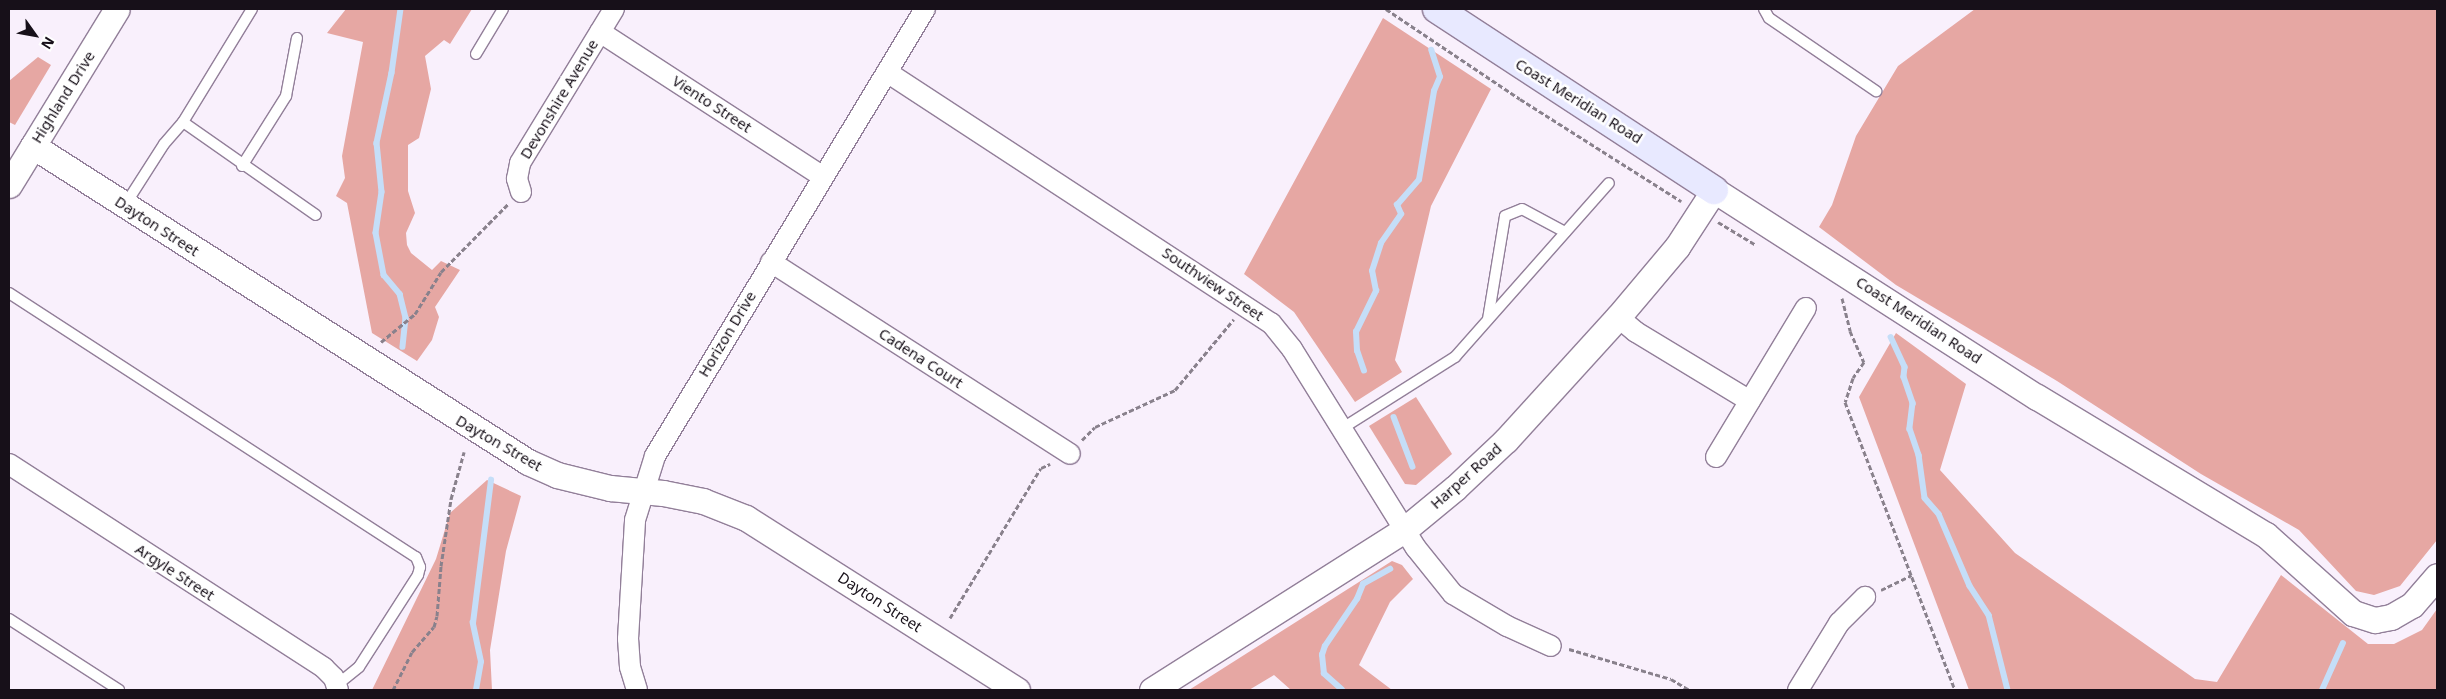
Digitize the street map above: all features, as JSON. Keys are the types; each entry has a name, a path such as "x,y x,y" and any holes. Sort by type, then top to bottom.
{"main road":[{"name":"Coast Meridian Road","path":"1446,11 1714,190"}],"street":[{"name":"Highland Drive","path":"9,185 117,9"},
{"name":"Devonshire Avenue","path":"521,192 517,180 520,163 614,9"},
{"name":"Horizon Drive","path":"637,690 630,667 628,626 635,520 642,492 662,442 925,9"},
{"name":"Viento Street","path":"600,32 823,177"},
{"name":"Southview Street","path":"887,72 1263,316 1287,341 1404,530 1453,594 1507,626 1551,646"},
{"name":"Dayton Street","path":"33,146 522,459 573,480 703,501 760,524 1017,690"},
{"name":"Harper Road","path":"1152,690 1404,530 1506,440 1618,317 1677,247 1714,190"},
{"name":"Coast Meridian Road","path":"1714,190 2037,397 2266,535 2353,613 2375,620 2399,614 2418,598 2437,576"},
{"name":"Cadena Court","path":"771,262 1070,454"},
{"path":"1716,456 1806,308"},
{"path":"1618,317 1750,401"},
{"name":"Argyle Street","path":"9,464 324,668 338,688"},
{"path":"1798,690 1839,623 1865,598"}],"lane":[{"path":"124,205 164,144 182,122 252,9"},
{"path":"476,54 503,9"},
{"path":"1764,9 1769,18 1876,92"},
{"path":"242,166 288,90 297,38"},
{"path":"182,122 242,166 316,215"},
{"path":"1341,429 1455,357 1608,183"},
{"path":"1488,319 1505,216 1522,209 1565,232"},
{"path":"9,293 416,557 420,567 418,575 359,668 338,688"},
{"path":"9,619 119,690"}],"path":[{"path":"1386,9 1528,104 1682,200"},
{"path":"381,342 415,314 441,272 500,210"},
{"path":"1841,295 1850,331 1864,362 1853,378 1845,402 1955,690"},
{"path":"1090,430 1175,390 1234,319"},
{"path":"393,690 412,652 434,627 437,616 441,566 451,499 464,452"},
{"path":"950,618 1041,468"},
{"path":"1865,598 1912,575"},
{"path":"1551,646 1584,652 1671,679 1689,690"}],"shaded area":[{"path":"346,9 472,9 450,44 444,40 425,56 431,89 419,138 408,145 408,191 415,213 406,233 407,245 411,253 432,270 441,261 460,270 435,307 439,317 432,340 417,361 372,333 347,203 336,196 345,178 342,156 363,42 327,33"},
{"path":"1975,9 2437,9 2437,540 2400,586 2374,595 2356,591 2299,530 2201,474 2057,381 1896,285 1819,227 1832,205 1856,136 1898,66"},
{"path":"1383,18 1491,89 1431,206 1395,360 1402,372 1355,402 1294,312 1244,274"},
{"path":"38,57 51,65 15,125 9,122 9,81"},
{"path":"1896,333 1966,384 1940,470 2015,553 2195,679 2217,682 2281,575 2368,644 2394,644 2422,630 2437,609 2437,690 1969,690 1859,397"},
{"path":"1416,397 1452,454 1416,485 1405,484 1369,426"},
{"path":"487,480 521,496 506,551 490,650 492,690 372,690 436,559 450,513"},
{"path":"1392,561 1402,565 1413,579 1390,602 1359,665 1392,690 1291,690 1274,675 1249,690 1189,690"}],"waterway":[{"path":"401,9 392,73 377,143 382,192 376,233 384,275 400,294 406,318 403,347"},
{"path":"1364,371 1357,351 1356,332 1376,291 1372,271 1381,243 1401,214 1397,205 1419,180 1434,91 1440,77 1431,50"},
{"path":"1891,337 1905,367 1904,377 1913,403 1910,429 1919,455 1925,498 1939,514 1970,586 1989,615 2008,690"},
{"path":"1394,417 1413,467"},
{"path":"476,690 481,662 473,623 491,480"},
{"path":"1342,690 1324,674 1322,655 1325,646 1357,599 1363,584 1390,569"},
{"path":"2322,690 2343,643"}]}
